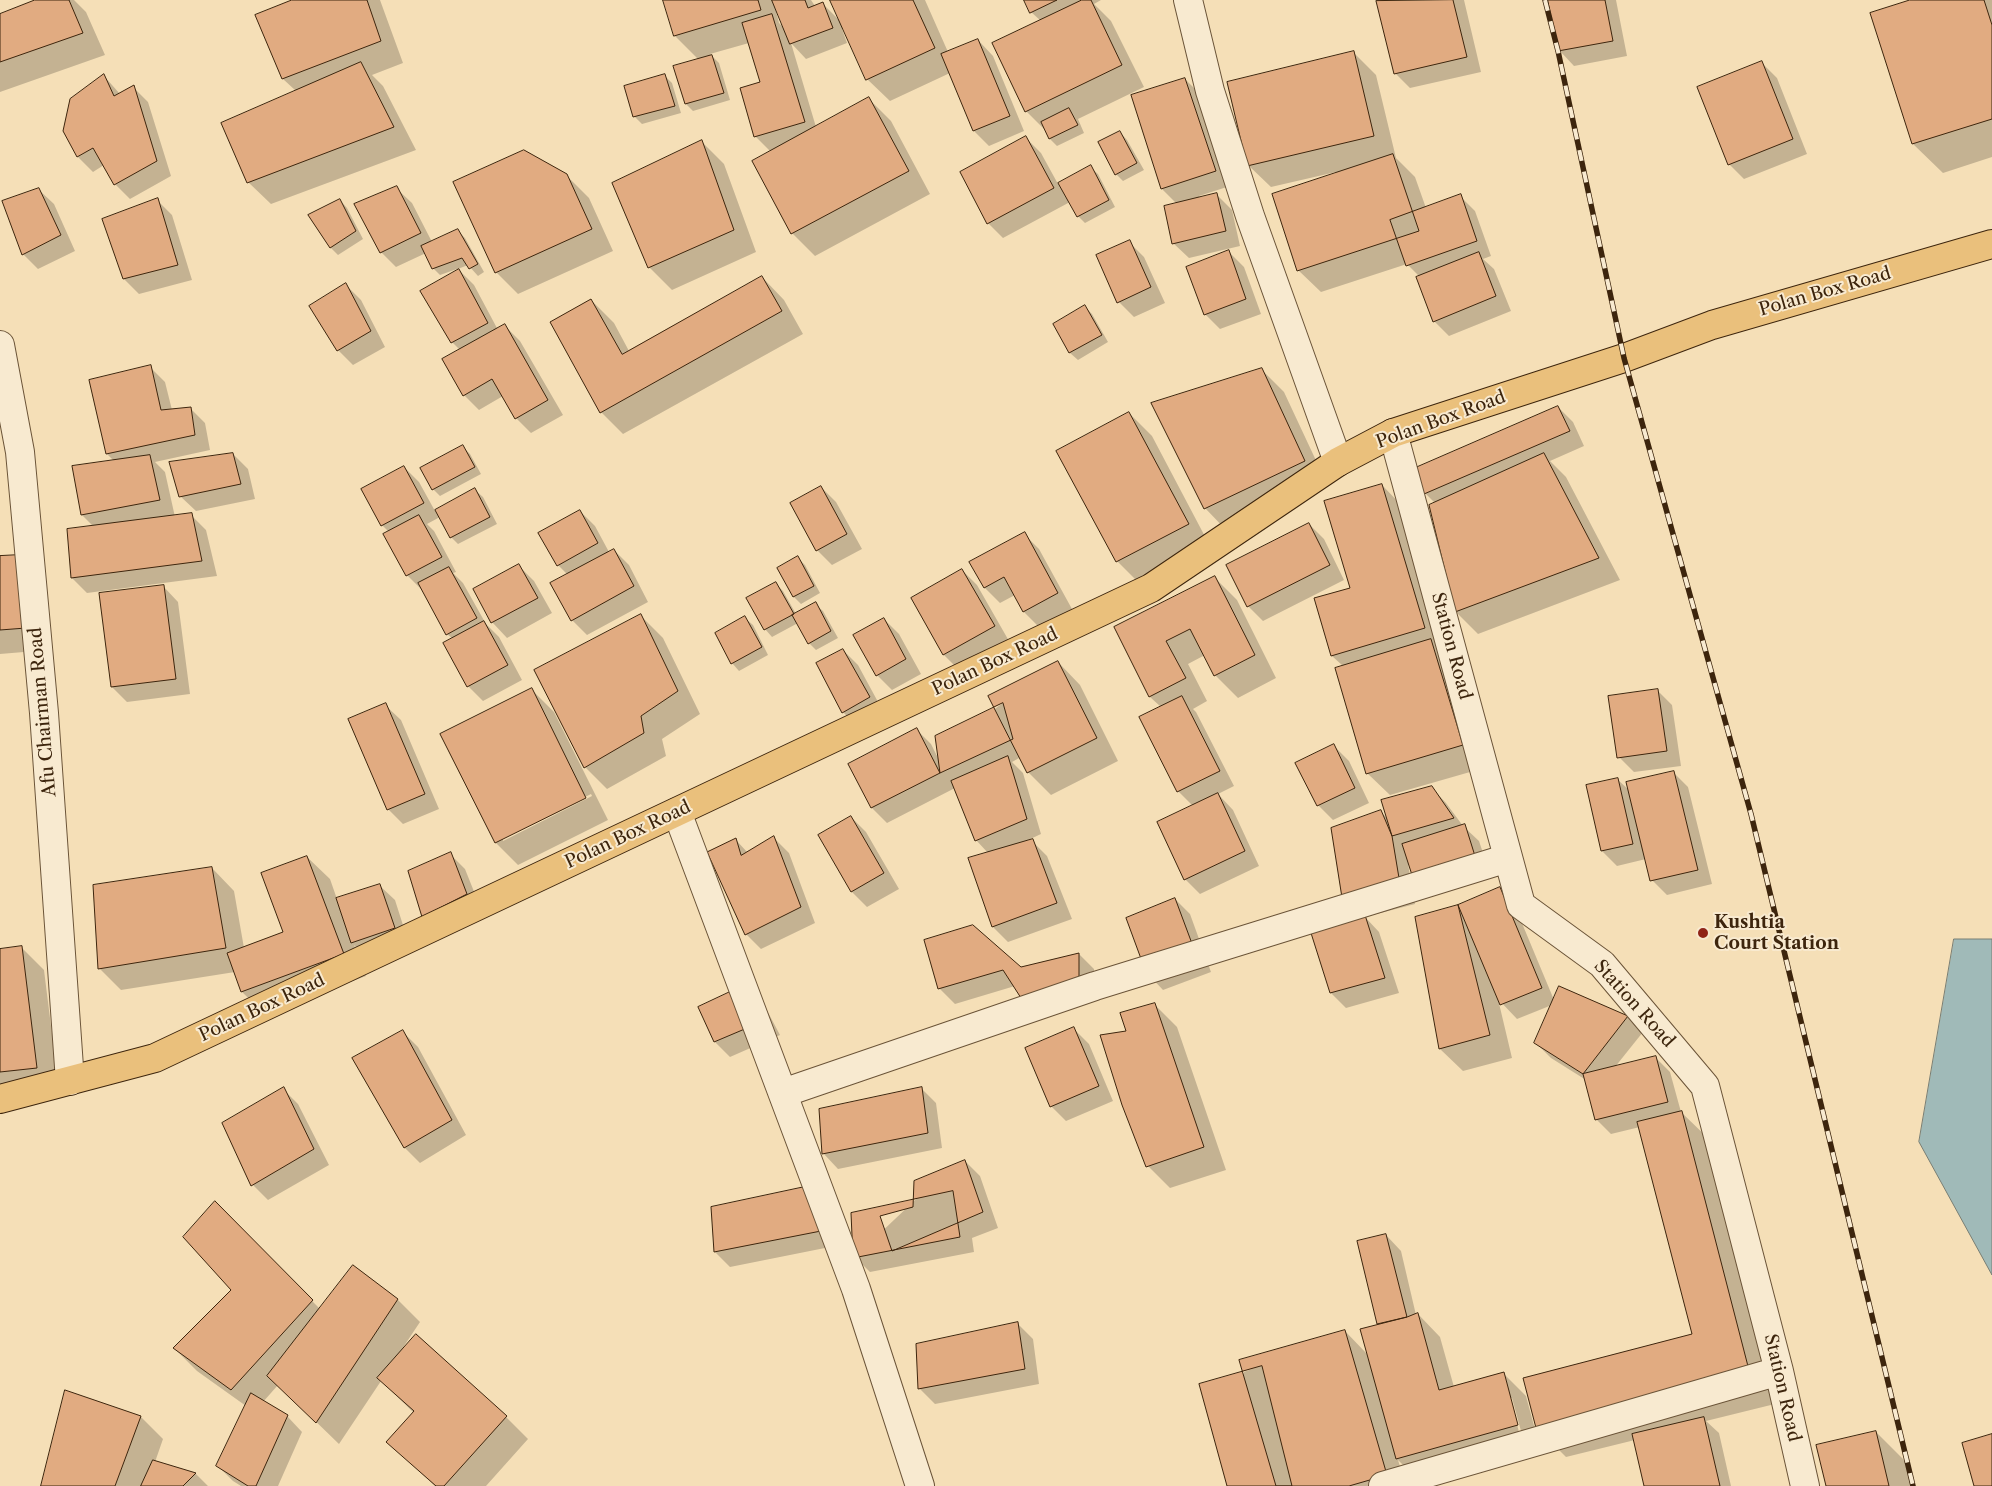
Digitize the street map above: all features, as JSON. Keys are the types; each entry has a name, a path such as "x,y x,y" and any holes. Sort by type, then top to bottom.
{"main road":[{"name":"Polan Box Road","path":"0,1099 155,1058 1151,588 1338,462 1393,433 1624,358 1712,325 1992,244"}],"street":[{"path":"1188,0 1210,91 1250,216 1338,462"},
{"name":"Afu Chairman Road","path":"0,345 22,471 44,713 70,1081"},
{"name":"Station Road","path":"1393,433 1521,905 1602,964 1704,1086 1779,1371 1805,1486"},
{"path":"678,812 856,1289 920,1486"},
{"path":"783,1093 1095,986 1508,858"},
{"path":"1383,1486 1779,1371"}],"water":[{"path":"1954,939 1992,939 1992,1275 1919,1142"}],"building":[{"path":"35,0 69,0 83,33 0,62 0,14"},
{"path":"292,0 367,0 381,41 282,79 255,15"},
{"path":"663,0 758,0 761,10 674,36"},
{"path":"772,0 805,0 808,8 823,2 833,28 790,44"},
{"path":"830,0 913,0 935,48 866,80"},
{"path":"1024,0 1057,0 1030,13"},
{"path":"1082,0 1091,0 1122,65 1025,112 992,43"},
{"path":"1453,0 1467,57 1394,74 1376,1"},
{"path":"1548,0 1605,0 1613,41 1558,51"},
{"path":"1910,0 1984,0 1992,25 1992,119 1912,144 1870,13"},
{"path":"772,14 805,122 754,137 740,88 760,82 742,23"},
{"path":"978,39 1010,116 973,131 941,54"},
{"path":"1354,51 1374,136 1247,166 1227,82"},
{"path":"712,55 724,93 685,104 673,66"},
{"path":"1762,61 1793,139 1728,165 1697,87"},
{"path":"361,62 394,127 247,183 221,123"},
{"path":"104,74 114,96 134,85 157,161 114,185 93,148 77,157 63,131 70,99"},
{"path":"665,74 675,106 633,117 624,86"},
{"path":"1185,78 1216,171 1161,189 1131,95"},
{"path":"869,97 909,171 791,234 752,161"},
{"path":"1069,108 1078,125 1049,139 1041,122"},
{"path":"1120,131 1137,163 1115,175 1098,142"},
{"path":"1026,136 1054,188 987,224 960,172"},
{"path":"702,140 734,230 648,268 612,183"},
{"path":"524,150 567,174 592,229 495,273 453,182"},
{"path":"1393,154 1419,231 1297,271 1272,194"},
{"path":"1091,165 1109,200 1077,217 1058,183"},
{"path":"397,186 421,233 380,253 354,204"},
{"path":"39,188 61,235 22,255 2,201"},
{"path":"1217,193 1226,231 1172,244 1164,206"},
{"path":"1461,194 1477,241 1406,266 1390,220"},
{"path":"158,198 178,265 123,279 102,219"},
{"path":"340,199 356,231 330,248 308,215"},
{"path":"458,229 478,264 469,269 462,258 432,269 421,246"},
{"path":"1130,240 1151,287 1117,303 1096,255"},
{"path":"1229,250 1246,299 1204,315 1186,267"},
{"path":"1479,252 1496,296 1433,322 1416,277"},
{"path":"459,269 488,323 451,343 420,291"},
{"path":"762,276 782,311 600,413 550,322 591,299 622,354"},
{"path":"346,283 371,331 337,351 309,306"},
{"path":"1085,305 1102,335 1069,353 1053,324"},
{"path":"505,324 548,400 515,419 492,379 463,396 442,359"},
{"path":"151,365 161,410 191,407 195,435 106,454 89,380"},
{"path":"1262,368 1305,461 1204,509 1151,403"},
{"path":"1558,406 1570,431 1424,494 1413,469"},
{"path":"1129,412 1189,524 1116,562 1056,451"},
{"path":"463,445 475,467 432,490 420,468"},
{"path":"233,453 241,484 179,497 169,462"},
{"path":"1544,453 1599,558 1455,612 1429,505"},
{"path":"150,455 160,500 81,515 72,466"},
{"path":"404,466 424,503 381,526 361,489"},
{"path":"1382,484 1425,628 1331,656 1314,598 1350,588 1324,501"},
{"path":"821,486 847,534 816,551 790,503"},
{"path":"475,488 490,517 450,538 435,510"},
{"path":"580,510 598,543 557,566 538,533"},
{"path":"192,513 202,561 71,578 67,529"},
{"path":"419,515 442,557 406,576 383,534"},
{"path":"1309,523 1330,565 1247,607 1226,565"},
{"path":"1025,532 1058,593 1023,612 1004,577 984,588 969,562"},
{"path":"614,549 634,586 571,621 550,583"},
{"path":"20,555 26,628 0,630 0,556"},
{"path":"798,556 814,586 793,597 777,568"},
{"path":"519,564 538,598 491,623 473,589"},
{"path":"449,567 477,618 446,635 418,583"},
{"path":"962,569 995,626 943,655 911,598"},
{"path":"1215,576 1255,655 1214,676 1190,629 1166,641 1186,678 1149,697 1114,627"},
{"path":"776,582 794,614 764,630 746,598"},
{"path":"164,585 176,679 111,687 99,593"},
{"path":"816,602 831,631 808,644 792,615"},
{"path":"641,614 678,691 641,716 644,733 584,768 534,670"},
{"path":"745,616 762,647 731,664 715,633"},
{"path":"884,618 906,659 876,676 853,635"},
{"path":"484,621 508,665 467,687 443,643"},
{"path":"1431,639 1463,745 1366,774 1335,668"},
{"path":"843,649 870,697 842,713 816,663"},
{"path":"1058,661 1097,738 1027,773 988,696"},
{"path":"532,688 586,798 495,843 440,734"},
{"path":"1658,689 1667,751 1617,758 1608,696"},
{"path":"1182,696 1220,771 1177,792 1139,717"},
{"path":"386,703 425,794 387,810 348,719"},
{"path":"1003,703 1013,739 940,773 935,736"},
{"path":"917,728 940,773 871,808 848,764"},
{"path":"1334,744 1355,788 1317,806 1295,763"},
{"path":"1008,756 1027,819 975,841 951,781"},
{"path":"1674,771 1698,870 1650,881 1626,782"},
{"path":"1618,778 1633,844 1601,851 1586,785"},
{"path":"1432,786 1454,818 1392,836 1381,800"},
{"path":"1218,793 1245,851 1184,880 1157,822"},
{"path":"1381,810 1392,836 1401,890 1343,904 1331,828"},
{"path":"851,816 884,873 851,892 818,835"},
{"path":"1465,824 1475,856 1412,875 1402,844"},
{"path":"774,836 801,907 745,935 707,852 736,838 741,855"},
{"path":"1033,839 1057,903 992,927 968,858"},
{"path":"451,852 467,894 422,917 408,871"},
{"path":"307,856 344,954 241,992 227,953 283,932 261,873"},
{"path":"212,867 226,948 98,969 93,885"},
{"path":"380,884 395,928 351,943 336,898"},
{"path":"1500,887 1542,988 1500,1005 1458,905"},
{"path":"1175,898 1197,957 1147,975 1126,918"},
{"path":"1458,905 1490,1035 1439,1049 1415,917"},
{"path":"1365,915 1385,978 1330,993 1311,933"},
{"path":"973,925 1021,967 1079,953 1079,979 1021,998 1003,970 938,989 924,940"},
{"path":"22,946 37,1068 0,1072 0,949"},
{"path":"747,984 766,1020 714,1042 698,1007"},
{"path":"1559,986 1628,1016 1583,1074 1534,1043"},
{"path":"1155,1003 1204,1147 1146,1167 1122,1105 1100,1035 1126,1031 1120,1013"},
{"path":"1074,1027 1099,1086 1050,1107 1025,1048"},
{"path":"403,1030 452,1120 404,1148 352,1058"},
{"path":"1656,1056 1668,1102 1595,1120 1583,1074"},
{"path":"284,1087 314,1149 251,1186 222,1123"},
{"path":"922,1087 928,1133 822,1154 819,1109"},
{"path":"1682,1111 1750,1374 1536,1428 1523,1378 1692,1334 1637,1122"},
{"path":"965,1160 983,1212 892,1251 880,1216 913,1207 914,1181"},
{"path":"814,1185 821,1231 714,1252 711,1207"},
{"path":"953,1191 960,1237 853,1258 851,1213"},
{"path":"215,1201 313,1300 231,1390 173,1348 231,1290 183,1237"},
{"path":"1386,1234 1407,1317 1377,1324 1357,1241"},
{"path":"353,1265 398,1299 316,1423 267,1376"},
{"path":"1418,1313 1439,1390 1504,1372 1518,1425 1396,1459 1360,1329"},
{"path":"1018,1322 1025,1369 918,1389 916,1344"},
{"path":"1345,1330 1387,1475 1349,1486 1276,1486 1239,1360"},
{"path":"416,1334 507,1416 444,1486 436,1486 386,1442 414,1411 377,1378"},
{"path":"1262,1366 1292,1486 1227,1486 1199,1384"},
{"path":"65,1390 141,1416 115,1486 41,1486"},
{"path":"251,1393 288,1415 256,1486 248,1486 216,1466"},
{"path":"1704,1417 1720,1486 1644,1486 1632,1434"},
{"path":"1876,1431 1889,1486 1826,1486 1816,1445"},
{"path":"1992,1434 1992,1486 1974,1486 1962,1443"},
{"path":"153,1460 196,1473 183,1486 141,1486"}],"railway":[{"path":"1545,0 1558,51 1624,358 1751,814 1913,1486"}],"place":[{"name":"Kushtia Court Station","path":"1703,933"}]}
